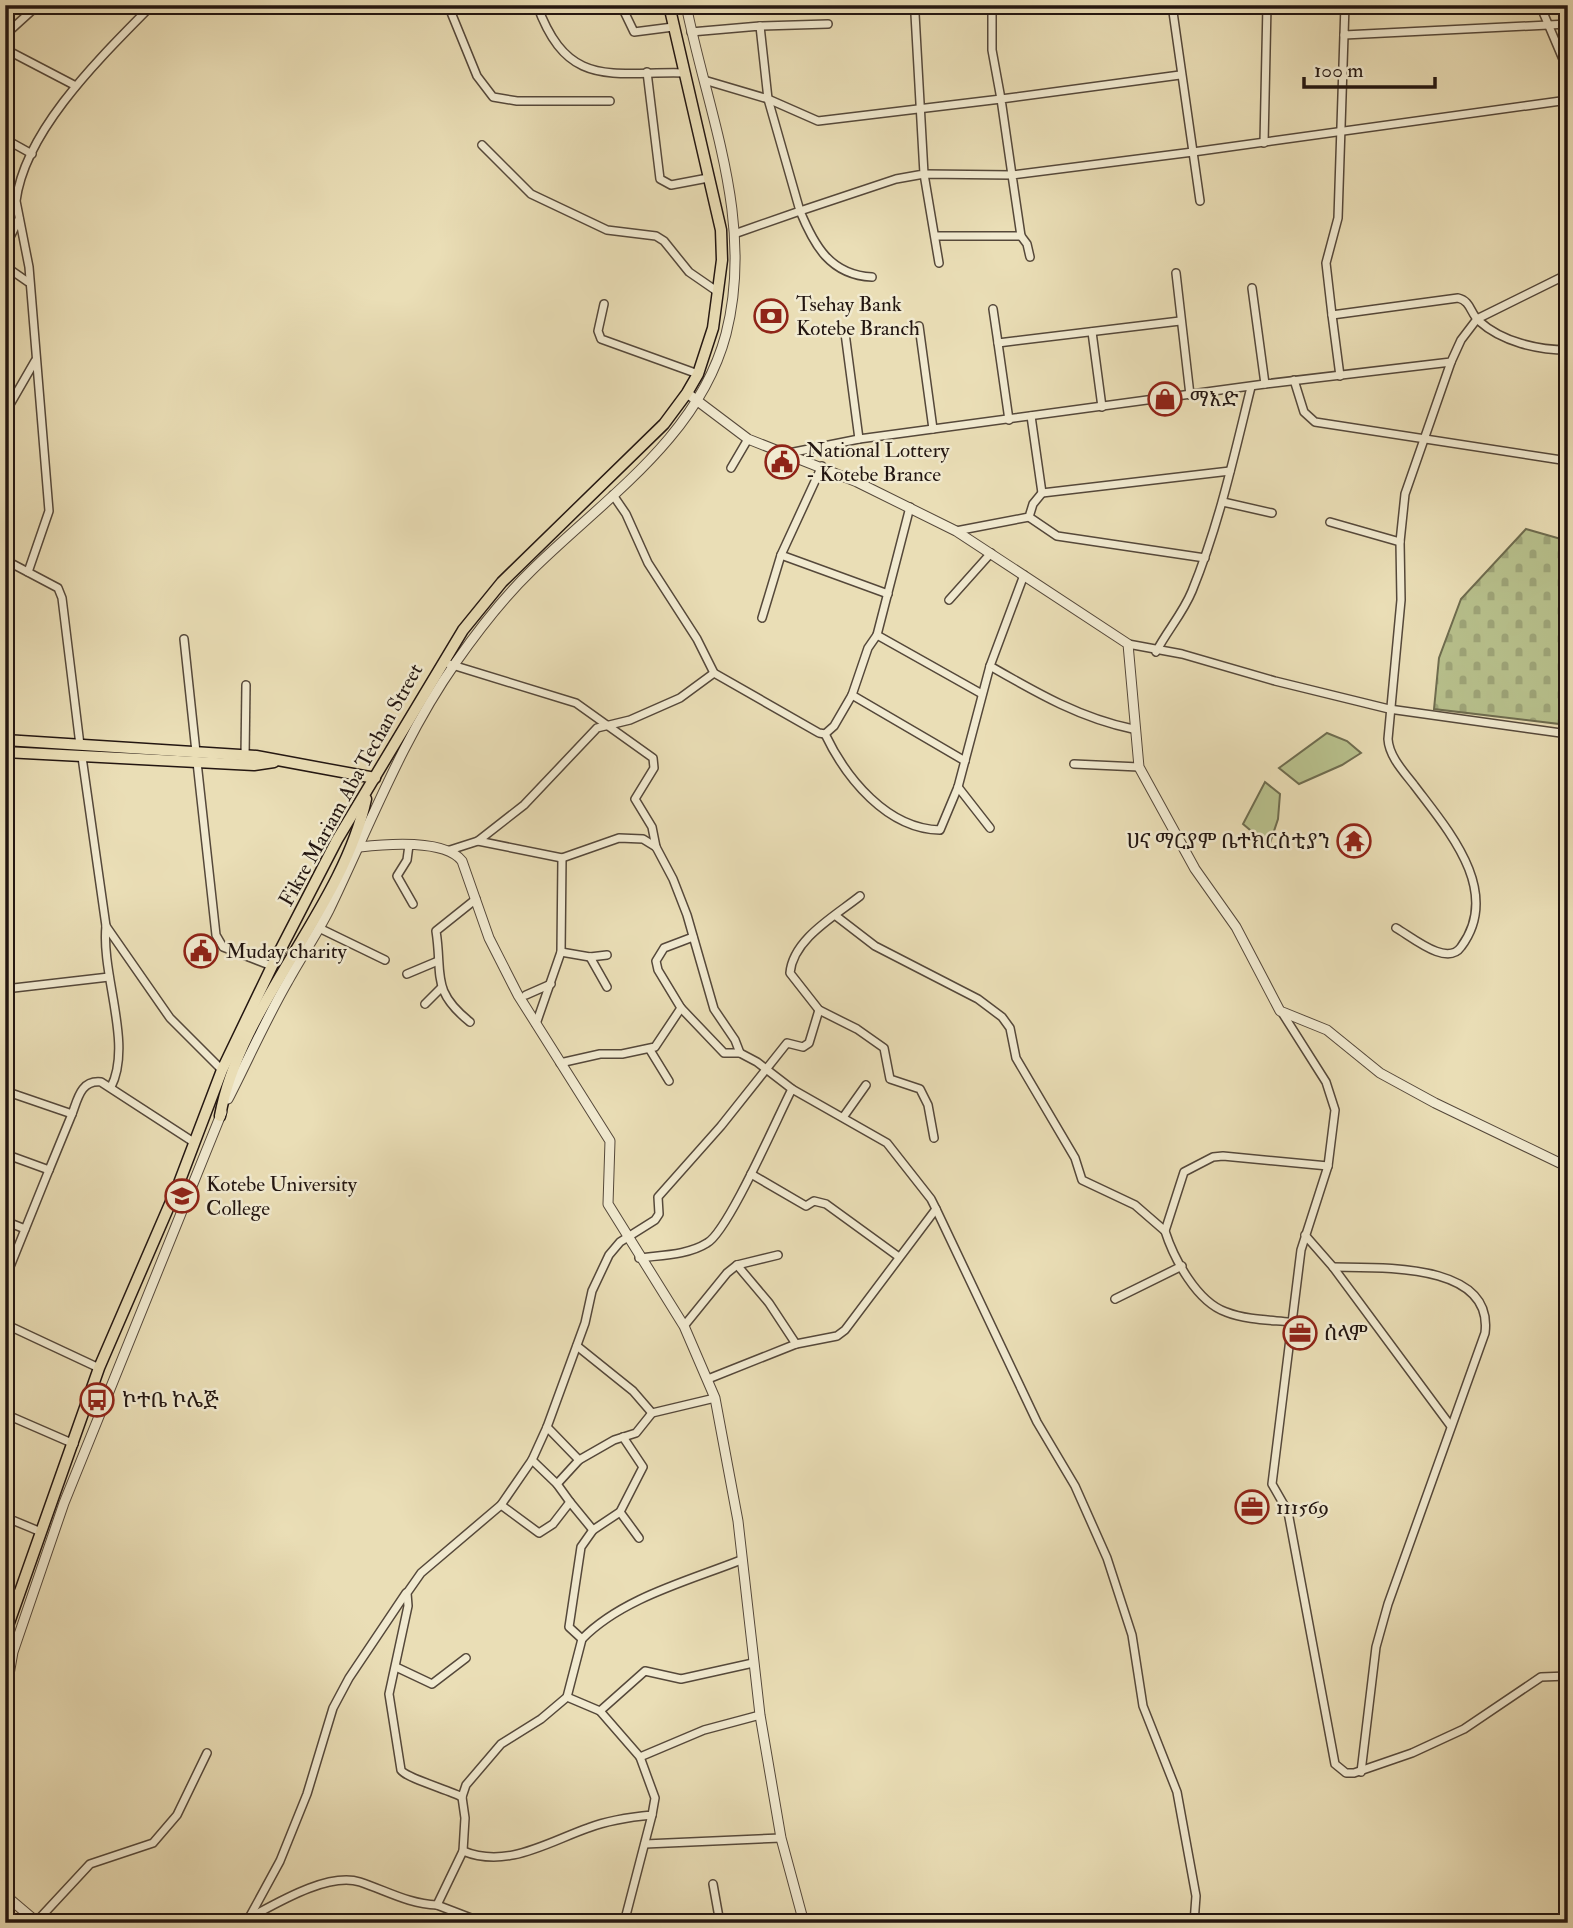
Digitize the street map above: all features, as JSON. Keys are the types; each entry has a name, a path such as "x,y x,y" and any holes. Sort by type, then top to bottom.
{"main road":[{"name":"Fikre Mariam Aba Techan Street","path":"5,1634 99,1367 195,1143 222,1070 337,840 442,661 502,582 664,424 698,374 713,328 722,260 720,230 679,39 673,27 669,5"},
{"path":"5,740 121,754 245,756 375,778"},
{"path":"5,752 80,751"},
{"path":"196,757 254,765 280,761"},
{"path":"220,1116 231,1075 251,1033 344,862 362,817 368,789"}],"street":[{"path":"5,35 38,5"},
{"path":"29,572 49,511 28,282 29,267 19,219 18,191 32,153 74,85 152,5"},
{"path":"447,5 471,64 493,97 517,101 610,101"},
{"path":"537,5 542,21 561,50 585,69 606,74 685,73"},
{"path":"621,5 634,33 673,27"},
{"path":"5,1697 8,1669 64,1503 220,1116 288,980 319,928 386,788 454,665 497,606 662,448 699,402 726,333 737,233 730,182 686,5"},
{"path":"992,5 992,50 1021,236 1027,244 1030,257"},
{"path":"1172,5 1199,201"},
{"path":"1264,143 1267,5"},
{"path":"1340,376 1326,263 1336,230 1345,5"},
{"path":"1540,5 1568,71"},
{"path":"915,14 924,174 939,264"},
{"path":"691,32 828,24"},
{"path":"1344,35 1568,24"},
{"path":"760,26 768,99 800,211 818,250 848,274 872,277"},
{"path":"5,49 74,85"},
{"path":"647,72 660,179 670,185 708,178"},
{"path":"704,80 768,99 818,121 1180,75"},
{"path":"737,233 896,179 924,174 1012,175 1568,100"},
{"path":"5,139 32,153"},
{"path":"482,145 531,194 607,229 656,236 664,241 689,272 718,292"},
{"path":"5,247 19,219"},
{"path":"936,236 1021,236"},
{"path":"5,266 28,282"},
{"path":"1176,273 1190,395"},
{"path":"1396,929 1440,953 1457,953 1475,920 1476,891 1461,852 1389,748 1389,709 1401,600 1400,542 1407,481 1451,362 1461,340 1477,319 1568,274"},
{"path":"1252,288 1265,384"},
{"path":"1332,315 1465,299 1477,319 1507,338 1568,351"},
{"path":"604,304 598,331 601,339 698,374"},
{"path":"993,309 1009,420"},
{"path":"999,343 1180,321"},
{"path":"919,326 933,429"},
{"path":"1093,331 1102,407"},
{"path":"845,333 859,439"},
{"path":"5,413 35,360"},
{"path":"785,454 859,439 1294,380 1451,362"},
{"path":"1294,380 1304,412 1315,422 1568,461"},
{"path":"1156,652 1191,594 1205,558 1223,502 1251,387"},
{"path":"687,393 748,439 822,466 956,531 1128,644 1156,652 1182,654 1275,681 1389,709 1568,734"},
{"path":"1031,416 1042,493"},
{"path":"731,468 748,439"},
{"path":"762,618 781,555 822,466"},
{"path":"1029,517 1033,504 1042,493 1230,471"},
{"path":"613,495 626,514 648,563 697,639 714,673 810,730 825,734 847,771 878,806 916,827 940,830 958,787 990,666 1024,575"},
{"path":"1223,502 1272,513"},
{"path":"825,734 834,726 852,695 868,648 877,635 911,507"},
{"path":"956,531 1029,517 1058,536 1205,558"},
{"path":"1330,522 1400,542"},
{"path":"949,600 991,552"},
{"path":"781,555 888,594"},
{"path":"6,563 58,588 62,598 80,751 106,926 119,1057 117,1076 111,1087"},
{"path":"877,635 982,694"},
{"path":"184,639 216,935 223,947 272,967"},
{"path":"1128,644 1133,729 1139,767 1195,869 1236,927 1280,1011 1333,1096 1335,1110 1328,1166 1305,1236 1290,1322 1272,1484 1289,1512 1335,1764 1346,1773 1361,1772 1464,1729 1541,1677 1568,1676"},
{"path":"442,661 561,697 607,724 655,762 635,799 652,827 656,847 673,878 711,1001 740,1054"},
{"path":"990,666 1063,708 1097,722 1133,729"},
{"path":"360,846 386,842 450,850 478,841 524,805 597,728 630,720 675,701 714,673"},
{"path":"245,756 246,685"},
{"path":"852,695 965,761"},
{"path":"1074,764 1139,767"},
{"path":"958,787 990,828"},
{"path":"369,827 386,842"},
{"path":"478,841 562,858 619,838 643,839 656,847"},
{"path":"409,845 407,860 397,876 413,904"},
{"path":"450,850 462,861 498,958 610,1141 608,1204 627,1239 684,1326 715,1398 731,1469 760,1716 781,1838 804,1923"},
{"path":"536,1024 561,952 562,858"},
{"path":"859,896 807,938 790,965 790,973 819,1010 857,1029 884,1048 890,1079 914,1085 924,1094 934,1138"},
{"path":"470,1022 456,1010 441,988 436,931 476,899"},
{"path":"836,916 874,946 978,999 1002,1017 1010,1028 1016,1058 1075,1158 1082,1180 1135,1205 1165,1231 1182,1266 1209,1303 1225,1312 1290,1322"},
{"path":"106,926 170,1018 222,1070"},
{"path":"319,928 385,960"},
{"path":"692,937 664,948 656,961 658,970 681,1008 724,1053 740,1054 793,1089 887,1143 909,1168 936,1209 1037,1422 1074,1486 1107,1558 1132,1635 1143,1706 1177,1792 1196,1896 1194,1923"},
{"path":"561,952 590,957 607,955"},
{"path":"590,957 607,987"},
{"path":"407,974 438,961"},
{"path":"5,989 109,976"},
{"path":"526,995 551,984"},
{"path":"425,1004 441,988"},
{"path":"560,1063 600,1054 650,1050 662,1039 681,1008"},
{"path":"248,1921 280,1861 307,1794 333,1708 348,1678 421,1573 501,1505 532,1460 577,1346 592,1291 614,1248 655,1220 659,1214 658,1197 768,1070 787,1043 803,1047 809,1044 819,1010"},
{"path":"1280,1011 1327,1030 1380,1073 1424,1097 1568,1167"},
{"path":"650,1050 669,1081"},
{"path":"5,1279 85,1085 92,1081 111,1087 195,1143"},
{"path":"844,1116 866,1086"},
{"path":"639,1258 685,1252 709,1243 751,1174 793,1089"},
{"path":"5,1091 72,1114"},
{"path":"5,1154 49,1170"},
{"path":"1165,1231 1184,1172 1213,1157 1328,1166"},
{"path":"751,1174 806,1206 814,1201 826,1204 899,1257"},
{"path":"708,1379 796,1345 837,1336 845,1330 936,1209"},
{"path":"5,1221 25,1229"},
{"path":"1305,1236 1333,1267 1450,1425"},
{"path":"684,1326 717,1284 737,1265 778,1255"},
{"path":"737,1265 769,1303 796,1345"},
{"path":"1115,1298 1182,1266"},
{"path":"1333,1267 1400,1269 1457,1283 1477,1295 1487,1318 1485,1333 1450,1425 1388,1604 1376,1647 1361,1772"},
{"path":"5,1324 99,1367"},
{"path":"577,1346 633,1391 652,1413"},
{"path":"558,1484 579,1460 636,1433 652,1413 715,1398"},
{"path":"5,1413 74,1444"},
{"path":"547,1427 579,1460"},
{"path":"582,1639 569,1627 581,1547 593,1530 620,1512 642,1467 623,1437"},
{"path":"532,1460 558,1484 593,1530"},
{"path":"501,1505 539,1532 553,1524 570,1502"},
{"path":"620,1512 639,1538"},
{"path":"5,1517 41,1532"},
{"path":"438,1905 463,1851 465,1818 462,1797 473,1774 501,1744 541,1719 567,1698 582,1639 598,1622 626,1608 741,1560"},
{"path":"5,1590 20,1595"},
{"path":"407,1593 408,1606 388,1695 401,1770 408,1778 432,1783 462,1797"},
{"path":"396,1667 432,1684 466,1658"},
{"path":"600,1711 645,1671 681,1679 753,1663"},
{"path":"567,1698 600,1711 639,1756 655,1798 624,1923"},
{"path":"639,1756 704,1730 760,1716"},
{"path":"5,1895 38,1922 90,1864 153,1843 177,1815 207,1753"},
{"path":"463,1851 493,1857 528,1852 588,1828 622,1818 652,1815"},
{"path":"645,1844 781,1838"},
{"path":"248,1921 296,1894 337,1880 361,1882 420,1905 438,1905 484,1923"},
{"path":"713,1884 720,1923"}],"green space":[{"path":"1526,529 1568,541 1568,725 1434,709 1439,658 1461,599"},
{"path":"1327,733 1347,741 1361,753 1342,765 1299,784 1279,768"},
{"path":"1265,782 1280,794 1278,819 1269,846 1243,824"}],"place":[{"name":"Tsehay Bank Kotebe Branch","path":"771,316"},
{"name":"ማእድ","path":"1165,399"},
{"name":"National Lottery - Kotebe Brance","path":"782,462"},
{"name":"ሀና ማርያም ቤተክርስቲያን","path":"1354,841"},
{"name":"Muday charity","path":"201,951"},
{"name":"Kotebe University College","path":"182,1196"},
{"name":"ሰላም","path":"1300,1333"},
{"name":"ኮተቤ ኮሌጅ","path":"97,1400"},
{"name":"111569","path":"1252,1507"}]}
